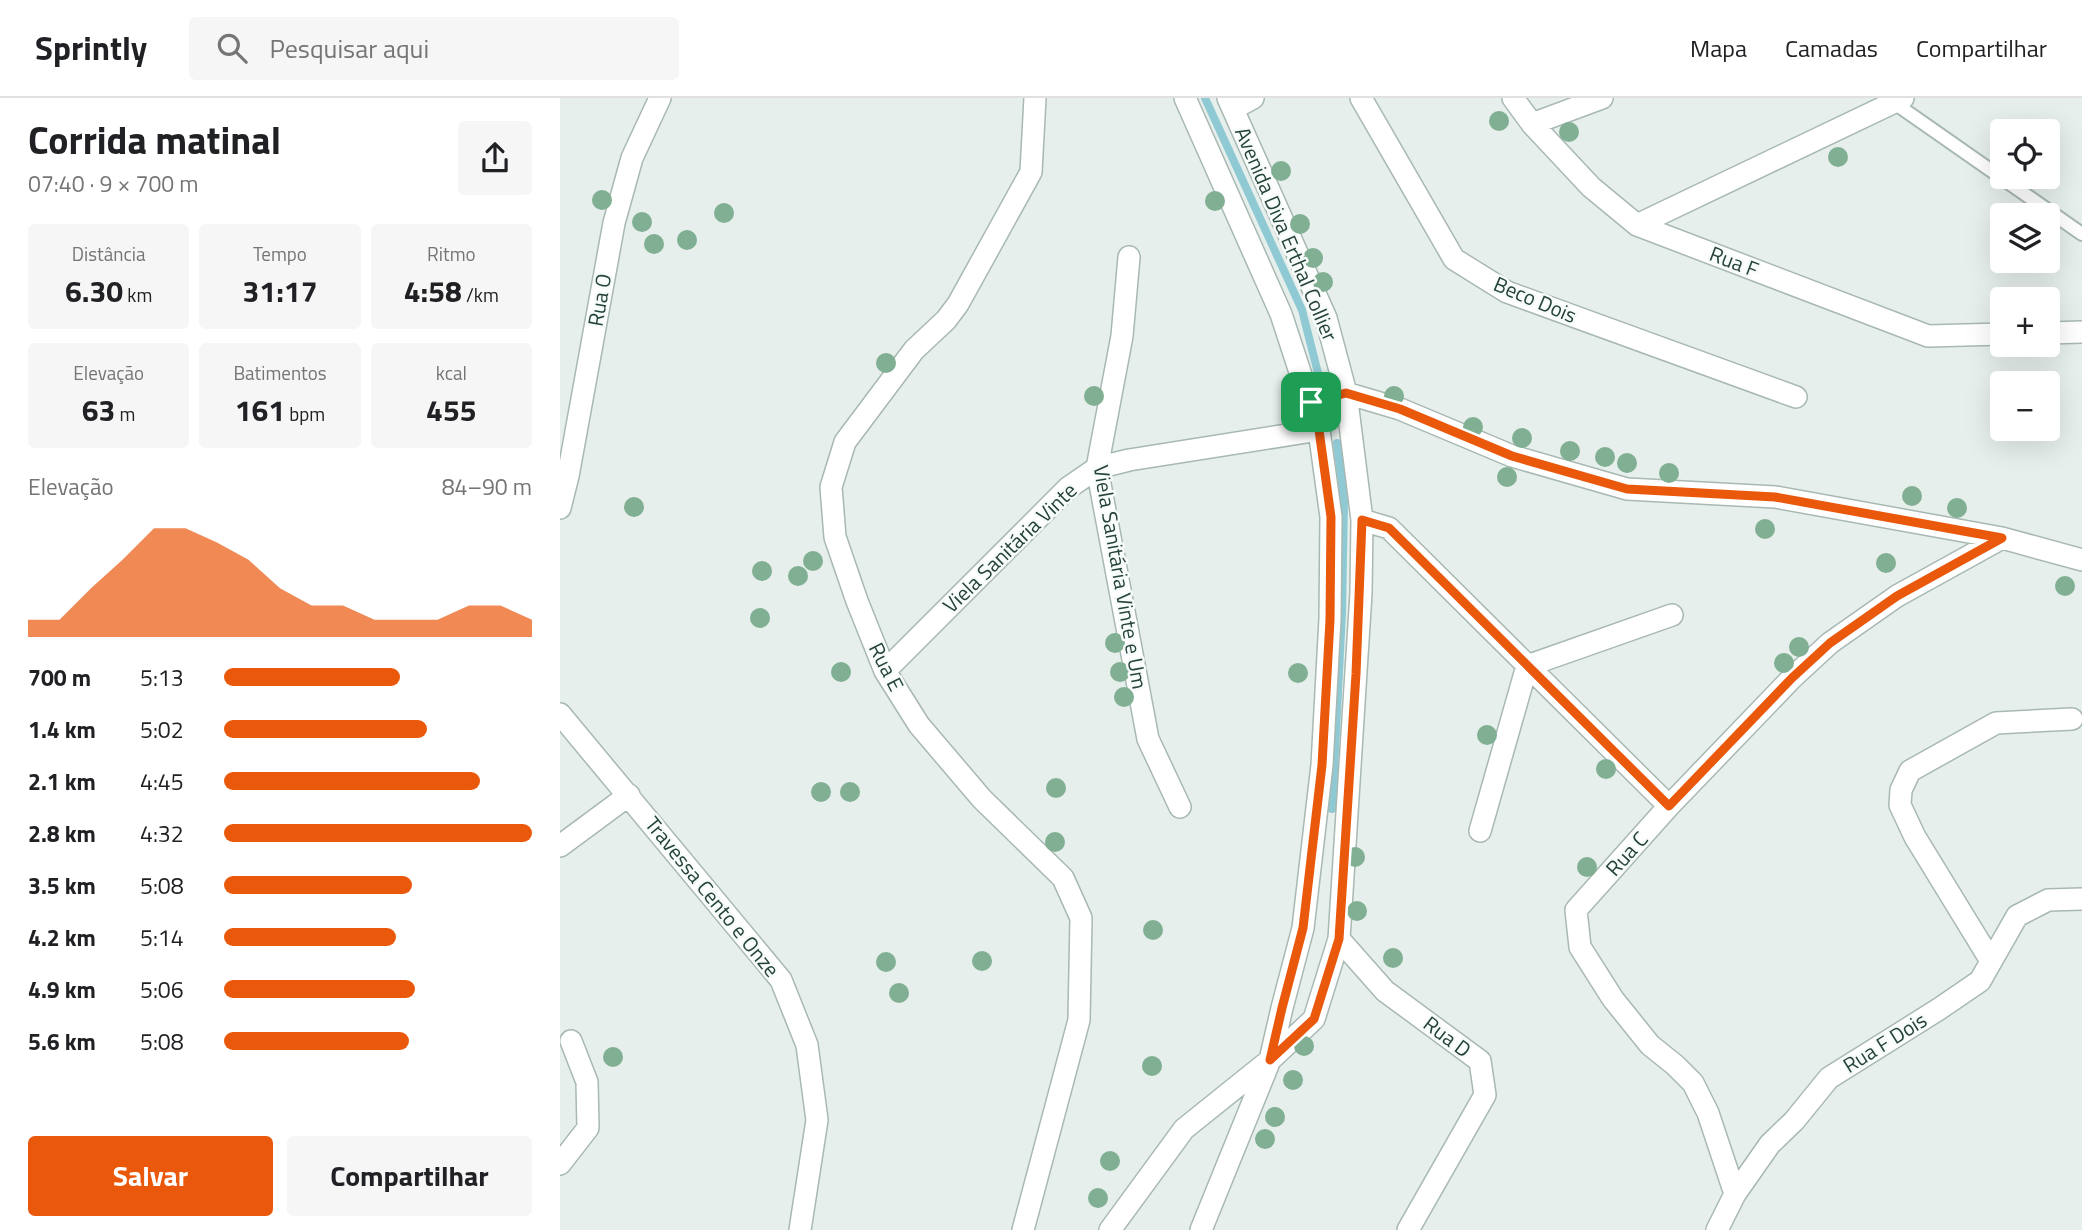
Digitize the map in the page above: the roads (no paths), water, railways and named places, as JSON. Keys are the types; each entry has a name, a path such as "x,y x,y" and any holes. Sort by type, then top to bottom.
{"street":[{"name":"Rua O","path":"560,508 614,223 632,158 660,98"},
{"name":"Rua E","path":"1023,1230 1079,1020 1082,918 1063,878 982,799 919,725 885,671 835,537 831,486 845,442 914,350 946,320 958,304 1031,172 1035,98"},
{"name":"Avenida Diva Erthal Collier","path":"1185,98 1281,314 1319,430 1331,517 1330,620 1322,765 1303,928 1270,1060 1201,1230"},
{"path":"1231,103 1254,98"},
{"name":"Beco Dois","path":"1361,98 1454,259 1507,292 1796,397"},
{"name":"Rua F","path":"1513,98 1532,124 1591,187 1637,225 1928,336 1990,334"},
{"path":"1532,124 1602,98"},
{"path":"1637,225 1898,100"},
{"name":"Avenida Diva Erthal Collier","path":"1231,103 1325,318 1346,393 1362,520 1359,620 1339,939 1314,1019 1270,1060"},
{"name":"Viela Sanitária Vinte e Um","path":"1129,257 1122,335 1097,468 1148,739 1180,807"},
{"path":"2060,333 2082,332"},
{"path":"1311,402 1346,393 1400,409 1512,456 1627,489 1775,497 2002,538 2082,560"},
{"name":"Viela Sanitária Vinte","path":"885,671 1068,488 1097,468 1129,460 1319,430"},
{"path":"1362,520 1389,528 1669,806"},
{"name":"Rua C","path":"1735,1194 1708,1113 1693,1083 1650,1045 1614,999 1580,947 1576,911 1669,806 1792,678 1830,643 1897,596 2002,538"},
{"path":"1527,666 1672,615"},
{"path":"1480,831 1527,666"},
{"name":"Travessa Cento e Onze","path":"560,714 781,980 807,1045 817,1120 800,1230"},
{"path":"1991,961 1915,837 1900,805 1901,790 1910,771 1996,723 2072,719"},
{"path":"560,846 629,795"},
{"name":"Rua F Dois","path":"1717,1230 1735,1194 1770,1144 1794,1121 1829,1078 1980,981 2018,916 2048,900 2082,899"},
{"name":"Rua D","path":"1339,939 1385,991 1480,1061 1485,1095 1408,1230"},
{"path":"560,1164 588,1128 587,1082 571,1041"},
{"path":"1110,1230 1184,1129 1270,1060"}],"lane":[{"path":"1898,100 2082,234"}],"waterway":[{"path":"1205,98 1302,310 1319,377"},
{"path":"1332,809 1342,613 1344,500 1337,443"}]}
